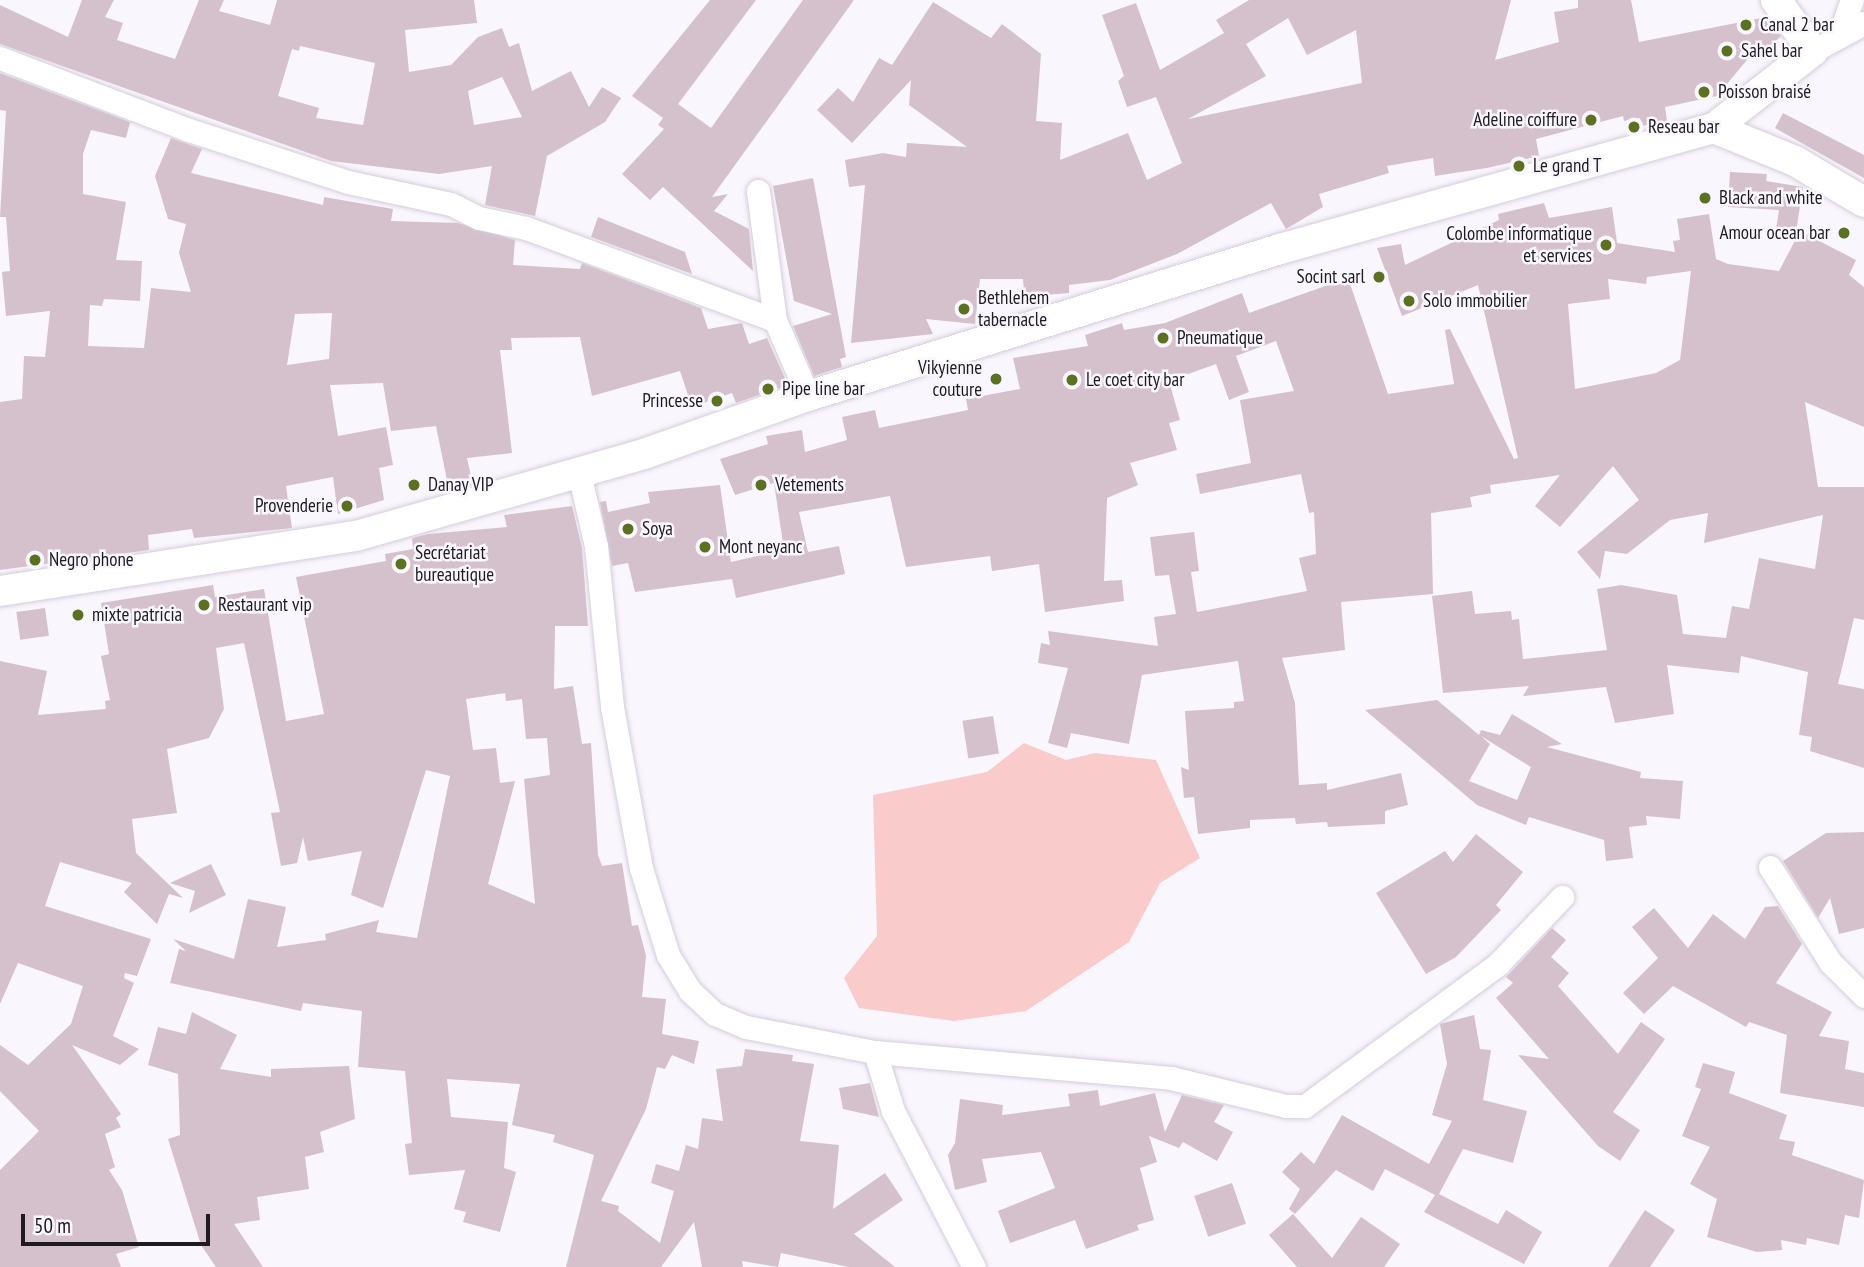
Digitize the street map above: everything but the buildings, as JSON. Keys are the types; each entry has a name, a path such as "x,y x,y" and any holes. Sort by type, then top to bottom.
{"street":[{"path":"1776,0 1813,51"},
{"path":"1840,34 1852,0"},
{"path":"0,591 356,536 579,473 808,396 1280,249 1714,128 1813,51 1864,23"},
{"path":"0,58 186,130 348,182 451,204 479,218 526,228 775,320"},
{"path":"1714,128 1795,161 1864,202"},
{"path":"758,191 775,320 808,396"},
{"path":"579,473 596,545 612,708 641,868 668,955 690,991 715,1014 746,1027 874,1052 1171,1078 1286,1106 1305,1106 1498,964 1562,897"},
{"path":"1770,867 1830,962 1864,996"},
{"path":"874,1052 893,1111 974,1267"}],"shaded area":[{"path":"1024,743 1066,760 1095,753 1156,760 1200,858 1160,883 1129,942 1026,1011 954,1021 859,1008 844,978 877,936 873,795 987,772"}],"place":[{"name":"Canal 2 bar","path":"1746,25"},
{"name":"Sahel bar","path":"1727,51"},
{"name":"Poisson braisé","path":"1704,92"},
{"name":"Adeline coiffure","path":"1591,120"},
{"name":"Reseau bar","path":"1634,127"},
{"name":"Le grand T","path":"1519,166"},
{"name":"Black and white","path":"1705,198"},
{"name":"Amour ocean bar","path":"1844,233"},
{"name":"Colombe informatique et services","path":"1606,245"},
{"name":"Socint sarl","path":"1379,277"},
{"name":"Solo immobilier","path":"1409,301"},
{"name":"Bethlehem tabernacle","path":"964,309"},
{"name":"Pneumatique","path":"1163,338"},
{"name":"Vikyienne couture","path":"996,379"},
{"name":"Le coet city bar","path":"1072,380"},
{"name":"Pipe line bar","path":"768,389"},
{"name":"Princesse","path":"717,401"},
{"name":"Danay VIP","path":"414,485"},
{"name":"Vetements","path":"761,485"},
{"name":"Provenderie","path":"347,506"},
{"name":"Soya","path":"628,529"},
{"name":"Mont neyanc","path":"705,547"},
{"name":"Negro phone","path":"35,560"},
{"name":"Secrétariat bureautique","path":"401,564"},
{"name":"Restaurant vip","path":"204,605"},
{"name":"mixte patricia","path":"78,615"}]}
